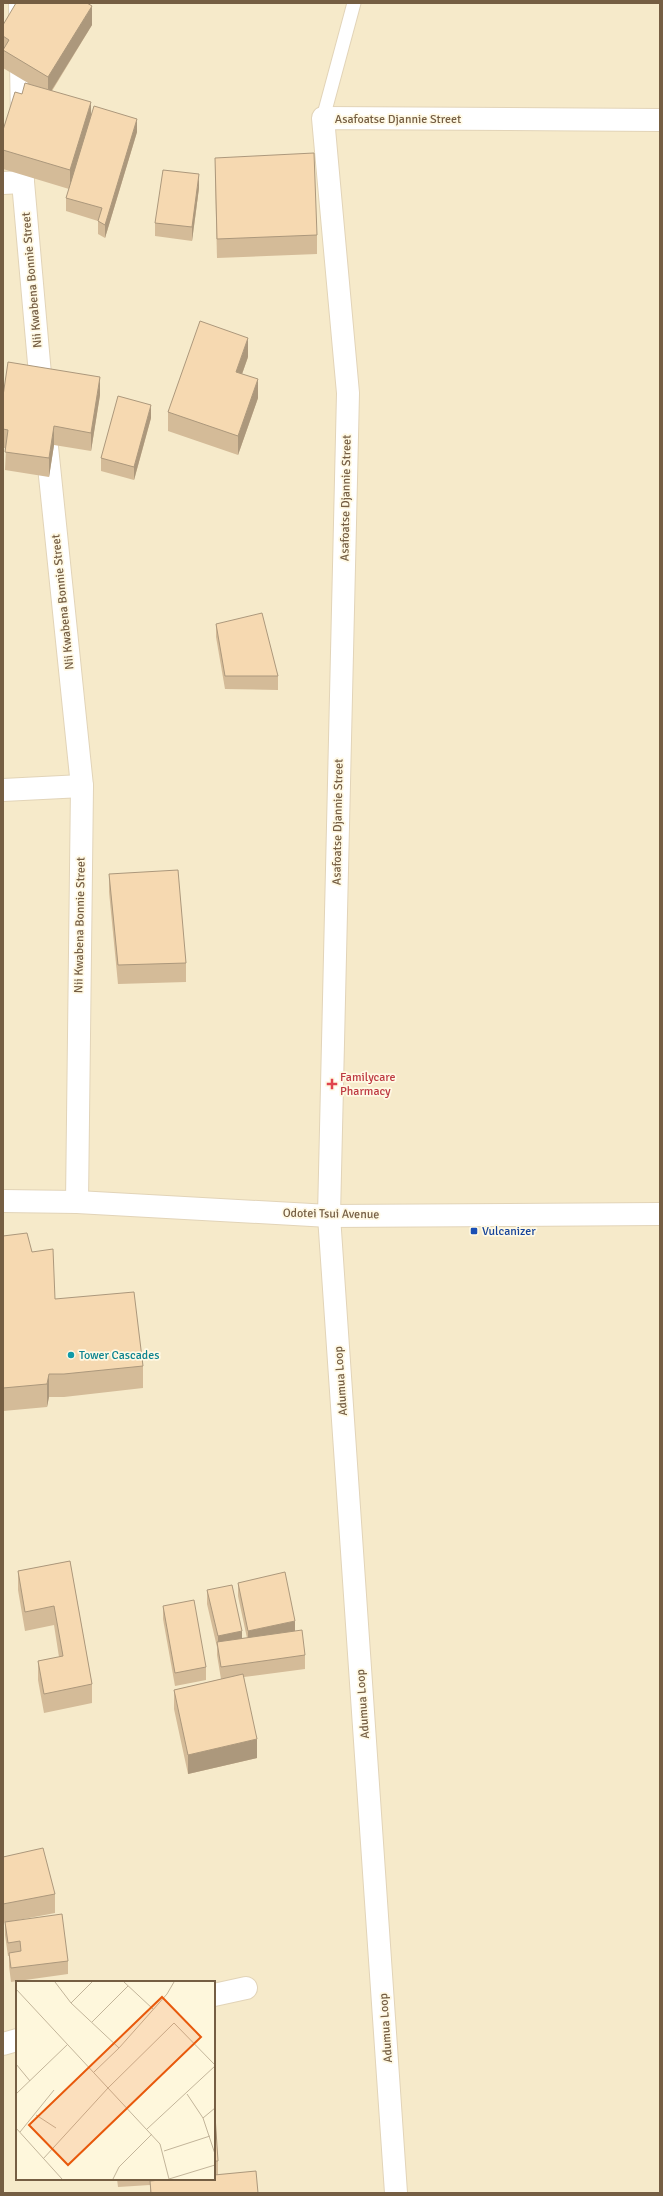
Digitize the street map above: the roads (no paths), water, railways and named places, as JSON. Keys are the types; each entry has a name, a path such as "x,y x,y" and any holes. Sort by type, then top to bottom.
{"street":[{"name":"Nii Kwabena Bonnie Street","path":"20,3 13,182 44,423 82,786 77,1202"},
{"name":"Asafoatse Djannie Street","path":"329,1216 348,393 323,118 660,120"},
{"path":"3,790 82,786"},
{"name":"Odotei Tsui Avenue","path":"3,1201 77,1202 329,1216 660,1214"},
{"name":"Adumua Loop","path":"329,1216 396,2193"},
{"path":"215,1995 246,1988"},
{"path":"3,2044 16,2040"}],"lane":[{"path":"323,118 354,3"}],"place":[{"name":"Familycare Pharmacy","path":"332,1084"},
{"name":"Vulcanizer","path":"474,1231"},
{"name":"Tower Cascades","path":"71,1355"}]}
